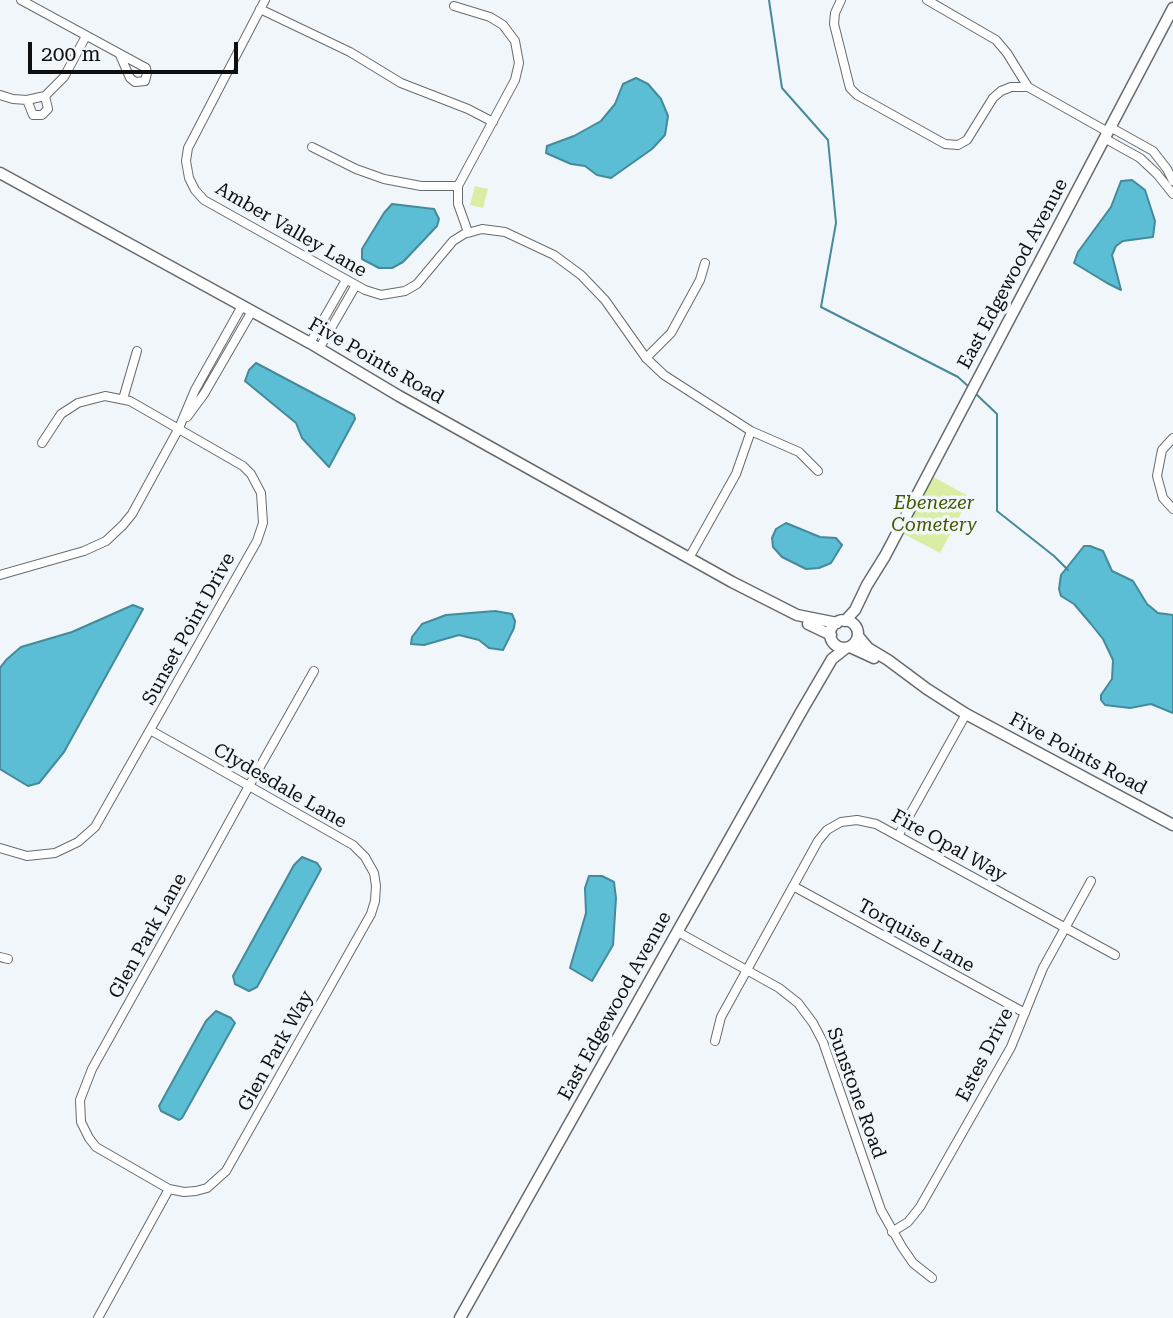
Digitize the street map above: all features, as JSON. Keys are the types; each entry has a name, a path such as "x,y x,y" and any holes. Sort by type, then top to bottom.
{"main road":[{"name":"East Edgewood Avenue","path":"801,712 831,637 841,622 855,610 885,556 1173,8"},
{"name":"Five Points Road","path":"0,173 315,346 732,582"},
{"name":"East Edgewood Avenue","path":"460,1318 801,712 832,659 848,648 857,632 885,556"},
{"path":"732,582 797,615 841,622 857,632 868,648 966,714"},
{"path":"732,582 786,617 814,626 831,637 837,646 881,662 925,694 966,714"},
{"name":"Five Points Road","path":"966,714 1173,825"}],"street":[{"path":"21,0 120,55"},
{"path":"265,0 260,9 350,52 401,83 492,121"},
{"path":"841,0 835,13 834,24 850,88 857,95 945,144 958,145 967,140 993,98 1001,91 1011,87 1028,87"},
{"path":"927,0 998,43 1028,87 1107,132 1153,151 1173,181"},
{"path":"454,6 498,21 509,32 518,49 519,63 517,77 458,186 458,204 468,232 499,230 569,265 597,291 646,358 671,380 751,431 799,452 818,471"},
{"name":"Amber Valley Lane","path":"260,9 190,144 186,159 188,178 195,190 208,202 355,285 369,292 385,295 407,290 423,277 453,242 468,232"},
{"path":"0,95 27,100 45,96 64,77 86,36"},
{"path":"27,100 33,114 42,115 48,109 45,96"},
{"path":"1107,132 1140,158 1173,194"},
{"path":"312,147 367,173 392,181 421,186 458,186"},
{"path":"646,358 671,334 700,280 705,263"},
{"path":"315,346 346,280"},
{"path":"315,346 355,285"},
{"path":"0,575 84,551 115,533 132,514 179,428 204,394 247,309"},
{"path":"42,443 54,423 73,405 96,397 124,399 137,351"},
{"name":"Sunset Point Drive","path":"0,848 27,856 56,857 95,827 261,532 264,512 257,483 243,466 124,399"},
{"path":"689,558 736,474 751,431"},
{"path":"1173,438 1162,450 1157,476 1159,489 1173,509"},
{"name":"Glen Park Lane","path":"169,1189 96,1147 81,1122 80,1100 92,1069 314,671"},
{"path":"898,836 966,714"},
{"name":"Clydesdale Lane","path":"150,730 352,845 365,857 374,873 376,886"},
{"name":"Fire Opal Way","path":"715,1041 721,1017 818,841 827,830 841,822 865,821 898,836 1115,955"},
{"name":"Estes Drive","path":"892,1231 908,1222 920,1208 1011,1047 1043,968 1091,881"},
{"name":"Glen Park Way","path":"169,1189 196,1191 218,1181 226,1171 371,914 376,886"},
{"name":"Torquise Lane","path":"793,886 1025,1013"},
{"name":"Sunstone Road","path":"678,932 779,989 798,1003 813,1023 823,1042 881,1210 913,1262 932,1278"},
{"path":"97,1318 169,1189"}],"green space":[{"path":"475,186 488,189 483,208 470,205"},
{"name":"Ebenezer Cometery","path":"928,474 970,497 940,553 898,531"}],"water":[{"path":"636,78 648,84 661,99 668,116 665,135 652,149 611,178 597,175 585,166 571,164 546,153 547,146 574,136 601,121 615,104 623,84"},
{"path":"1132,180 1145,190 1155,221 1153,237 1123,241 1116,246 1112,255 1121,290 1074,263 1078,252 1111,207 1121,181"},
{"path":"392,204 434,209 439,219 437,226 403,262 392,268 379,268 362,259 362,249"},
{"path":"256,363 354,415 355,419 329,467 302,438 296,423 245,381 249,370"},
{"path":"786,523 820,537 836,538 842,545 831,563 806,569 782,557 773,547 772,538 776,529"},
{"path":"1084,546 1103,551 1112,571 1133,581 1147,604 1158,613 1173,615 1173,713 1151,704 1130,708 1105,705 1101,700 1101,695 1112,679 1113,660 1103,639 1074,604 1061,596 1059,589 1061,575"},
{"path":"133,605 143,609 64,752 39,783 28,786 0,769 0,668 6,660 21,647 72,632"},
{"path":"495,611 512,614 515,621 503,650 489,648 479,640 459,635 424,645 411,644 412,637 422,624 446,615"},
{"path":"302,857 317,863 321,869 257,987 249,991 235,984 233,976 294,865"},
{"path":"589,876 602,876 614,882 616,898 613,945 592,981 570,968 586,913 585,888"},
{"path":"216,1011 235,1023 179,1120 161,1111 159,1106 206,1021"}],"waterway":[{"path":"769,0 782,88 828,140 836,223 821,307 958,377 969,387"},
{"path":"976,394 997,414 997,511 1068,570"}]}
